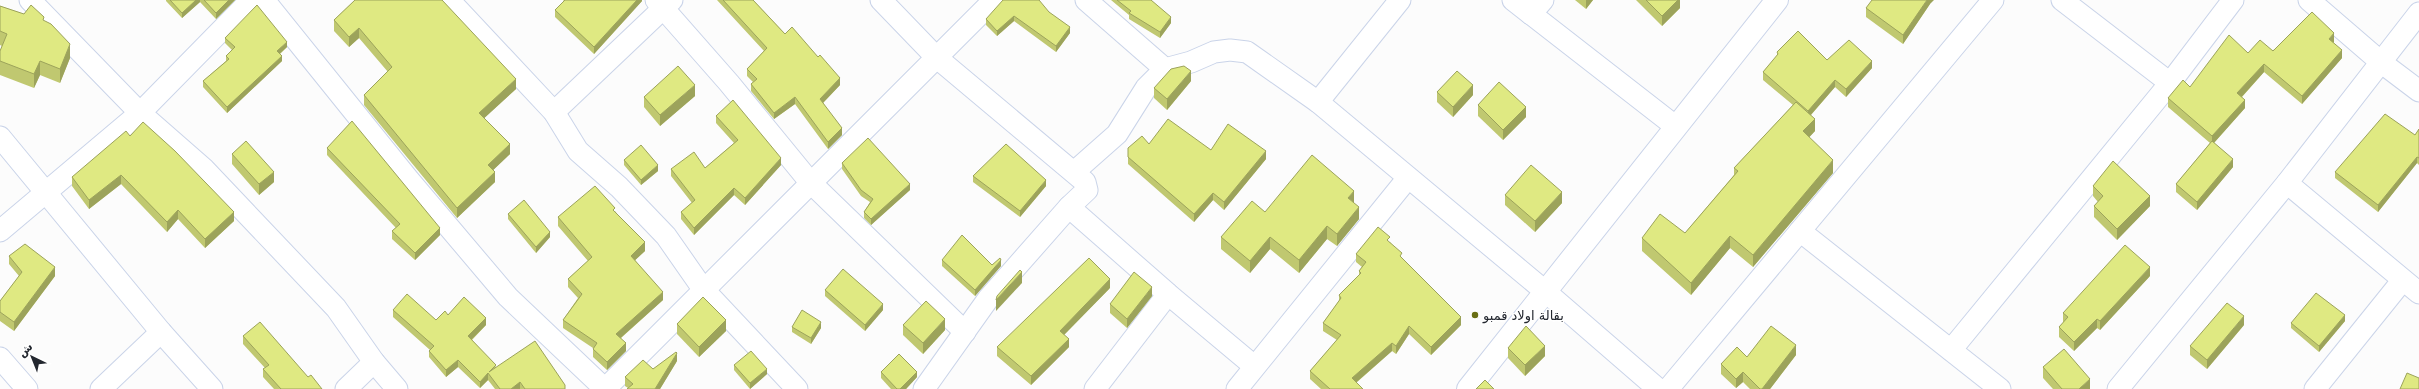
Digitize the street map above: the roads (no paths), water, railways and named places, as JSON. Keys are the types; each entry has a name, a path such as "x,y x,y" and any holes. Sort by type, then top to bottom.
{"street":[{"path":"30,0 140,113 204,169 336,308 374,362 397,389"},
{"path":"0,231 140,113 251,0"},
{"path":"264,0 409,180 508,297 605,389 703,289 754,241 810,182 994,0"},
{"path":"449,0 554,112 578,151 619,187 666,236 703,289 797,389"},
{"path":"882,0 936,56 1085,182 1087,190 1068,207 988,299 924,389"},
{"path":"1086,0 1165,69"},
{"path":"1318,102 1400,0"},
{"path":"1513,0 1537,7 1675,126"},
{"path":"1468,389 1546,292 1675,126 1777,0"},
{"path":"1668,389 1993,0"},
{"path":"2062,0 2170,83"},
{"path":"1951,350 2170,83 2233,0"},
{"path":"2309,0 2382,63 2419,91"},
{"path":"554,112 663,3 810,182 965,332"},
{"path":"2118,389 2287,183 2382,63 2419,13"},
{"path":"1074,172 1117,134 1146,88 1165,69 1191,62 1214,52 1230,50 1247,52 1318,102 1407,179 1546,292 1658,389"},
{"path":"0,137 161,332 212,389"},
{"path":"1237,389 1254,366 1407,179"},
{"path":"2287,183 2402,281 2419,293"},
{"path":"1068,207 1254,366"},
{"path":"1800,231 2000,389"},
{"path":"2315,389 2402,281"},
{"path":"1094,389 1168,294"},
{"path":"101,389 161,332"},
{"path":"0,358 27,389"},
{"path":"346,389 374,362"}],"place":[{"name":"بقالة اولاد قمبو","path":"1475,315"}]}
